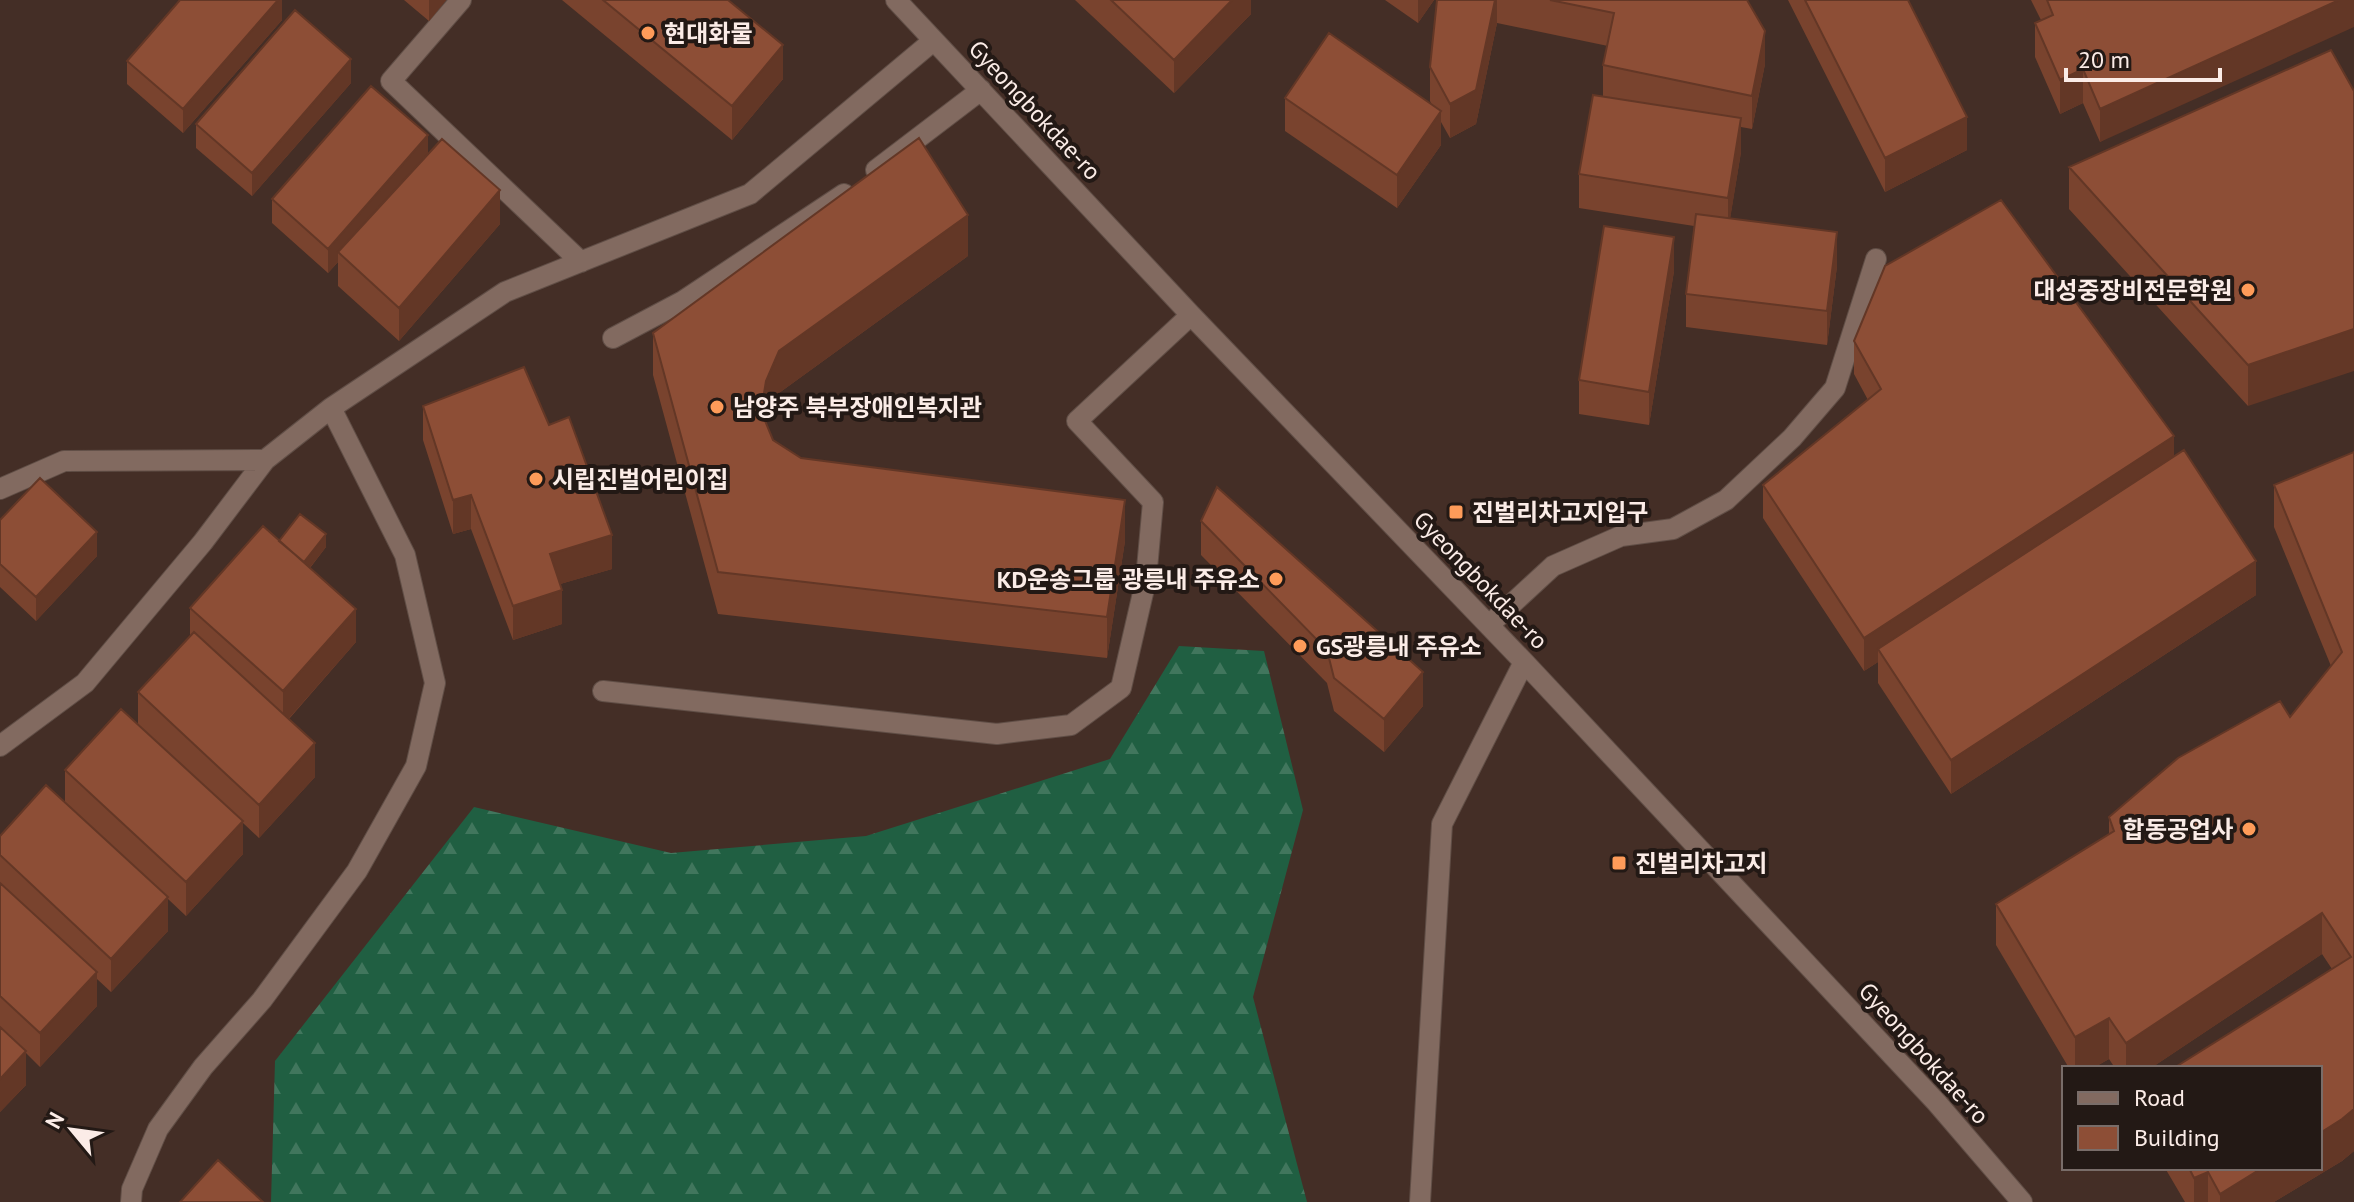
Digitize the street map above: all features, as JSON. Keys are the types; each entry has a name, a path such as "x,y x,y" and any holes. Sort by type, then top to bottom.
{"street":[{"path":"461,0 391,81 581,262"},
{"name":"Gyeongbokdae-ro","path":"896,0 1191,315 1524,662 1937,1103 2022,1202"},
{"path":"0,746 85,683 203,542 265,460 331,408 505,292 750,194 933,41"},
{"path":"613,338 683,301 842,196 981,90"},
{"path":"1489,625 1553,566 1621,536 1673,529 1726,500 1792,438 1835,388 1876,259"},
{"path":"603,691 997,734 1071,725 1121,688 1146,580 1153,502 1077,421 1191,315"},
{"path":"131,1202 132,1189 158,1129 203,1067 262,1000 357,871 416,766 435,683 405,555 331,408"},
{"path":"0,489 64,461 265,460"},
{"path":"1420,1202 1442,824 1524,662"}],"green space":[{"path":"1179,646 1264,651 1303,810 1253,997 1307,1202 271,1202 275,1061 474,807 671,853 866,836 1110,759"}],"building":[{"path":"180,0 278,0 183,109 127,61"},
{"path":"603,0 728,0 783,45 732,106"},
{"path":"1111,0 1232,0 1174,60"},
{"path":"1437,0 1495,0 1476,90 1450,104 1430,67"},
{"path":"1550,0 1747,0 1765,31 1752,96 1603,65 1614,13"},
{"path":"1805,0 1908,0 1967,117 1885,158"},
{"path":"2047,0 2339,0 2100,109 2083,69 2060,80 2035,23 2053,15"},
{"path":"295,10 351,59 252,173 196,124"},
{"path":"1329,33 1441,111 1397,175 1285,98"},
{"name":"대성중장비전문학원","path":"2331,50 2354,91 2354,329 2248,365 2069,167"},
{"path":"371,86 428,135 328,249 272,199"},
{"path":"1593,95 1741,118 1728,198 1579,174"},
{"name":"남양주 북부장애인복지관","path":"919,138 968,215 779,351 766,381 761,411 773,440 801,458 1125,500 1107,617 718,572 653,333"},
{"path":"442,139 500,190 399,308 338,252"},
{"path":"2001,200 2174,436 1864,638 1763,485 1881,389 1854,341 1885,266"},
{"path":"1696,214 1837,232 1827,311 1686,294"},
{"path":"1604,226 1674,237 1649,392 1579,380"},
{"name":"시립진벌어린이집","path":"524,367 549,425 569,417 612,535 550,554 562,590 513,606 471,495 453,500 423,406"},
{"path":"2184,450 2256,561 1951,760 1878,649"},
{"name":"합동공업사","path":"2354,452 2354,1109 2322,1132 2322,1066 2177,1066 2351,957 2322,913 2126,1043 2109,1018 2075,1037 1996,904 2114,831 2109,817 2178,758 2280,701 2290,717 2342,652 2274,485"},
{"path":"40,478 97,532 36,597 0,564 0,520"},
{"path":"1217,487 1423,672 1384,719 1334,678 1327,650 1201,521"},
{"path":"300,514 326,534 304,562 279,541"},
{"path":"263,526 356,609 283,691 190,608"},
{"path":"194,632 315,743 259,805 138,692"},
{"path":"121,709 243,821 186,882 65,770"},
{"path":"46,785 168,897 111,959 0,855 0,836"},
{"path":"0,883 97,972 40,1033 0,996"},
{"path":"0,1027 26,1051 0,1079"},
{"path":"218,1160 263,1202 180,1202"},
{"path":"2190,1170 2259,1170 2220,1194 2208,1172 2194,1178"}],"place":[{"name":"현대화물","path":"648,33"},
{"name":"대성중장비전문학원","path":"2248,290"},
{"name":"남양주 북부장애인복지관","path":"717,407"},
{"name":"시립진벌어린이집","path":"536,479"},
{"name":"진벌리차고지입구","path":"1456,512"},
{"name":"KD운송그룹 광릉내 주유소","path":"1276,579"},
{"name":"GS광릉내 주유소","path":"1300,646"},
{"name":"합동공업사","path":"2249,829"},
{"name":"진벌리차고지","path":"1619,863"}]}
